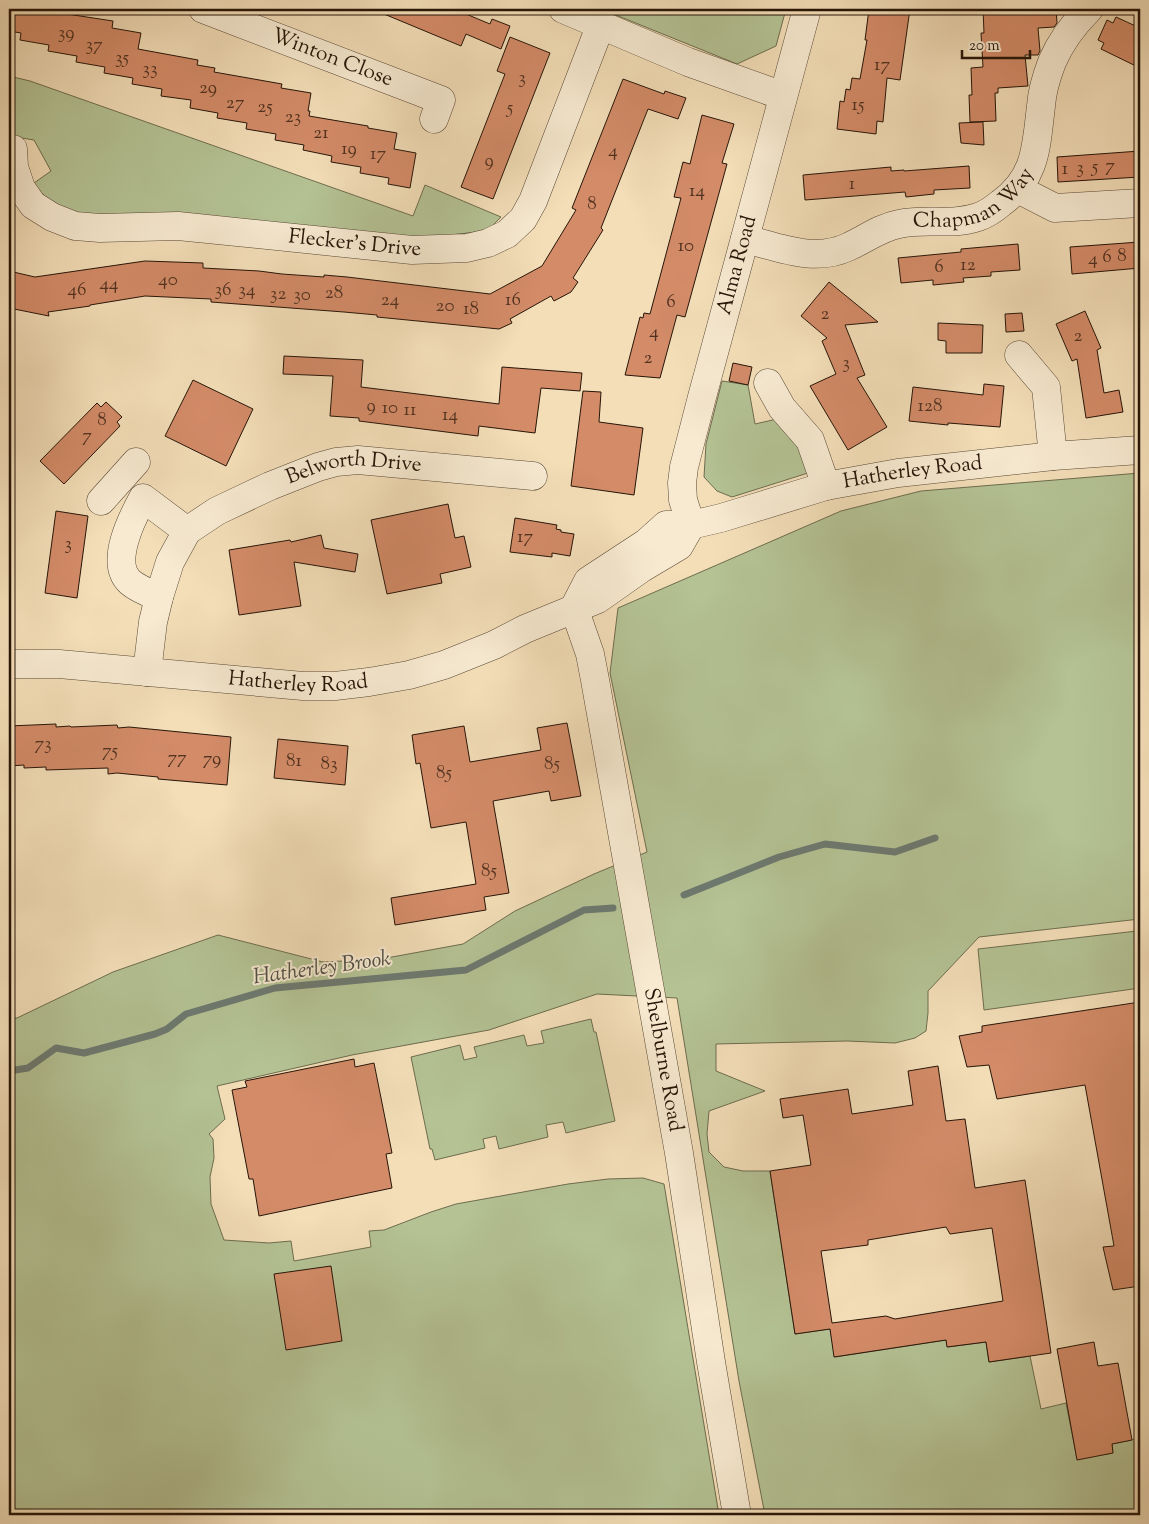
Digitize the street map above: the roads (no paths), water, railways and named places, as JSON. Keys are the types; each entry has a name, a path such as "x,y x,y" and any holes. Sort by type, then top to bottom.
{"street":[{"name":"Winton Close","path":"203,9 441,100 434,119"},
{"path":"562,9 688,62 783,96"},
{"name":"Alma Road","path":"691,525 683,500 684,467 807,9"},
{"name":"Chapman Way","path":"744,239 804,254 828,254 850,247 888,226 905,223 958,222 979,217 1000,204 1018,189 1026,177 1036,149 1041,104 1053,60 1063,42 1089,9"},
{"name":"Flecker's Drive","path":"13,149 14,167 21,188 33,205 52,218 75,226 100,228 178,226 412,250 467,248 488,243 507,234 523,219 536,193 601,24"},
{"path":"1018,189 1055,208 1140,203"},
{"path":"1019,355 1046,387 1053,456"},
{"path":"768,383 782,408 810,440 826,486"},
{"name":"Hatherley Road","path":"9,664 59,664 303,686 335,686 410,675 494,645 526,629 598,599 642,568 679,546 691,525 721,518 826,486 898,473 1053,456 1140,450"},
{"name":"Belworth Drive","path":"147,672 150,638 158,597 170,562 187,531 217,510 298,475 336,462 358,460 533,476"},
{"path":"101,501 128,470 143,498 187,531"},
{"path":"143,498 132,518 122,553 122,570 134,586 158,597"},
{"name":"Shelburne Road","path":"574,608 590,654 596,680 677,1144 737,1515"}],"waterway":[{"name":"Hatherley Brook","path":"684,895 779,857 825,844 895,852 935,838"},
{"name":"Hatherley Brook","path":"9,1071 28,1068 56,1048 84,1053 155,1034 167,1029 186,1014 275,988 466,970 584,910 613,908"}]}
